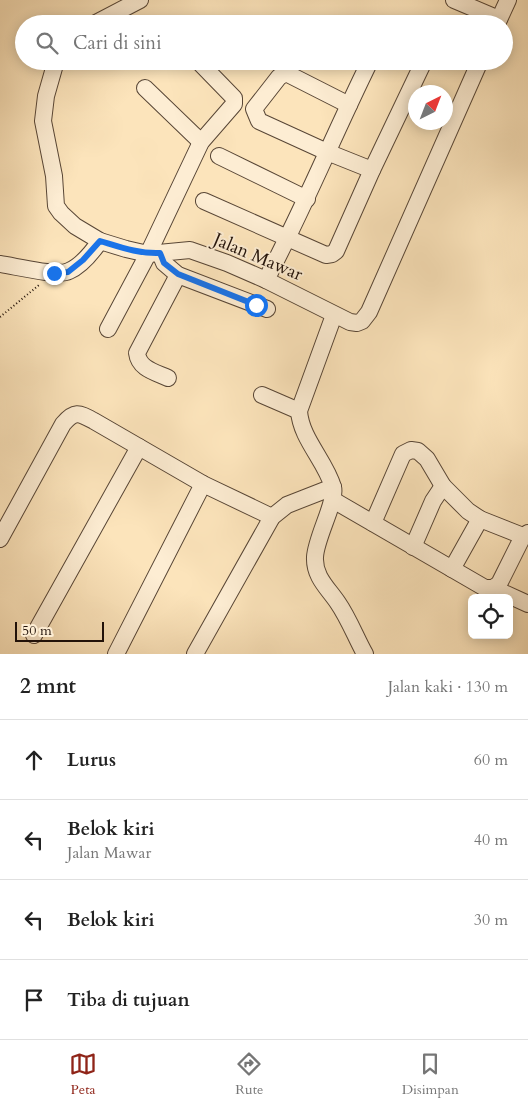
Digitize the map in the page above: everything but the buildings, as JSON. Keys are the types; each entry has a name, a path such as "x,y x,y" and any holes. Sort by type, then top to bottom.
{"street":[{"path":"111,15 140,0"},
{"path":"454,0 484,15"},
{"path":"501,15 508,0"},
{"name":"Jalan Mawar","path":"53,70 46,96 43,121 54,176 56,206 75,226 100,241 126,249 154,253 190,250 266,280 334,315 357,323 362,321 368,312 476,70"},
{"path":"108,329 154,253 200,142 234,104 234,98 207,70"},
{"path":"266,280 289,237 366,70"},
{"path":"204,201 326,255 332,254 336,251 420,70"},
{"path":"348,105 286,74 279,77 254,109 259,120 327,152 372,170"},
{"path":"145,88 200,142"},
{"path":"219,156 307,199"},
{"path":"0,264 54,273 68,272 83,260 100,241"},
{"path":"154,253 178,274 267,309"},
{"path":"168,378 142,366 138,360 137,353 178,274"},
{"path":"334,315 299,410 304,432 333,494 373,523 485,588 493,588 528,604"},
{"path":"262,395 299,410"},
{"path":"0,539 63,424 72,415 80,414 203,484 272,518"},
{"path":"34,635 139,447"},
{"path":"373,523 403,454 411,450 418,451 426,459 443,486 468,510 480,518 525,534 499,584 493,588"},
{"path":"116,654 203,484"},
{"path":"414,547 433,501 443,486"},
{"path":"195,654 272,518 287,505 333,494"},
{"path":"333,494 316,546 315,564 321,581 338,602 365,654"},
{"path":"452,569 480,518"}],"path":[{"path":"0,317 54,273"}],"route":[{"path":"54,273 68,272 83,260 100,241 148,254 160,253 164,263 178,274 256,305"}]}
